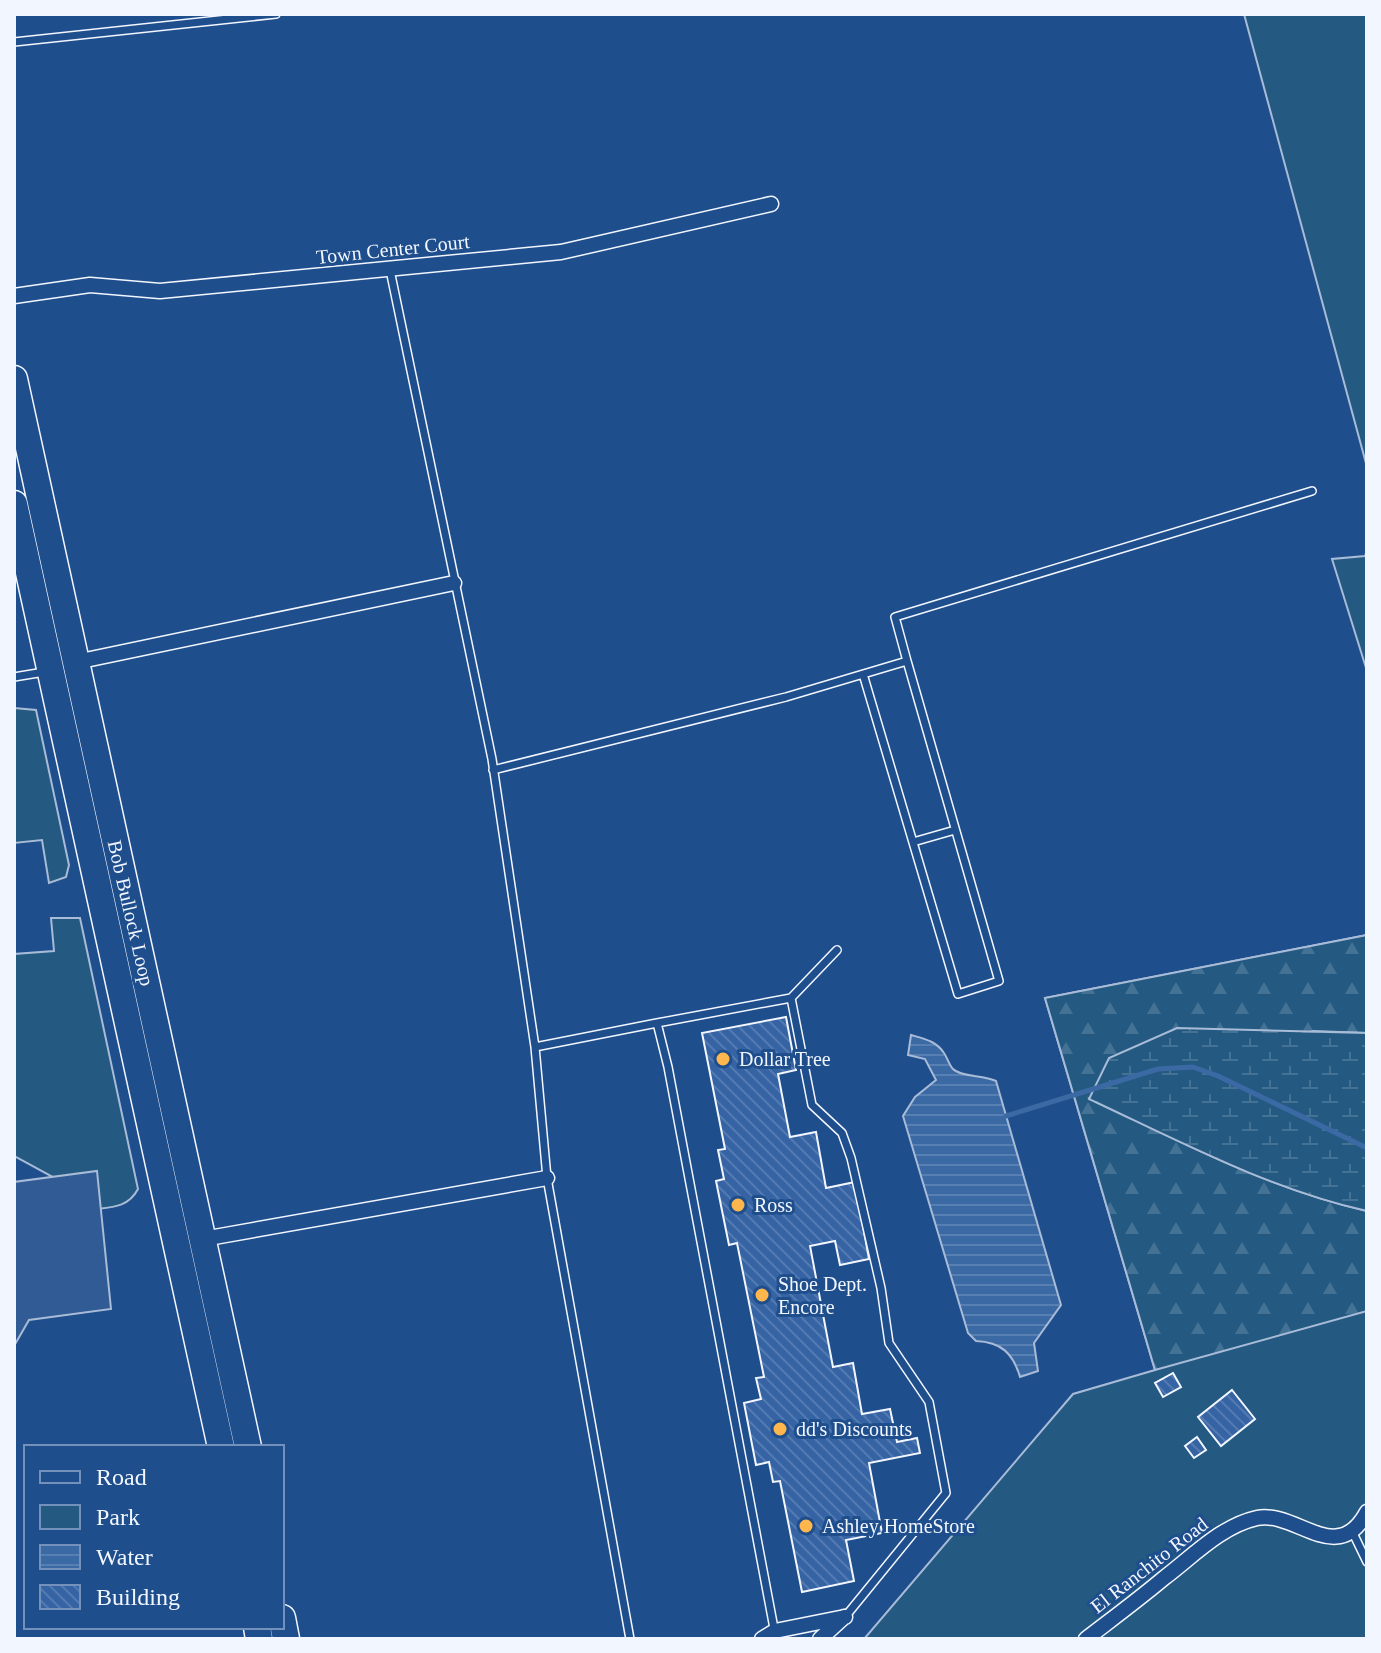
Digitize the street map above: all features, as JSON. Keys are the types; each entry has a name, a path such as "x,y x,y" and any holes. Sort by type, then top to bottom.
{"highway":[{"name":"Bob Bullock Loop","path":"14,379 248,1445"},
{"name":"Bob Bullock Loop","path":"14,504 221,1445"},
{"path":"23,543 41,575 59,647 76,662"},
{"path":"50,671 62,677 66,685 76,725 107,808"}],"street":[{"name":"Town Center Court","path":"14,296 90,285 160,291 561,252 771,204"},
{"path":"76,662 454,583"},
{"path":"203,1239 547,1178"},
{"path":"1352,1531 1367,1512"},
{"name":"El Ranchito Road","path":"1086,1639 1235,1526 1267,1517 1323,1535 1343,1535 1352,1531"},
{"path":"771,1636 845,1617"},
{"path":"820,1639 845,1617"}],"lane":[{"path":"179,14 181,24"},
{"path":"14,42 276,14"},
{"path":"390,270 493,770 535,1047 547,1178 630,1639"},
{"path":"863,674 958,994 999,981 895,617 1312,491"},
{"path":"493,770 770,701 907,661"},
{"path":"14,677 50,671"},
{"path":"913,842 955,830"},
{"path":"535,1047 791,998 837,950"},
{"path":"791,998 812,1105 842,1133 851,1158 881,1288 889,1343 929,1402 946,1493 845,1617"},
{"path":"657,1023 668,1067 771,1636"},
{"path":"1352,1531 1367,1562"}],"green space":[{"path":"1244,14 1367,14 1367,467"},
{"path":"1367,550 1367,671 1332,559 1365,556"},
{"path":"14,708 36,710 69,865 66,877 49,883 42,840 14,843"},
{"path":"51,918 80,918 138,1189 130,1199 116,1206 97,1209 97,1201 14,1156 14,954 54,951"},
{"path":"1367,935 1367,1639 864,1639 1073,1394 1155,1370 1045,998"},
{"path":"1367,935 1367,1033 1313,1031 1090,1098 1260,1177 1367,1211 1367,1311 1155,1370 1045,998"},
{"path":"1177,1028 1367,1033 1367,1211 1260,1177 1089,1099 1109,1058"}],"shaded area":[{"path":"97,1171 111,1309 29,1320 14,1346 14,1182"}],"water":[{"path":"911,1035 937,1046 957,1072 996,1081 1061,1305 1034,1343 1038,1371 1020,1377 1014,1361 1005,1350 976,1341 968,1333 903,1116 915,1097 936,1080 925,1059 908,1055"}],"building":[{"path":"786,1017 796,1070 778,1074 790,1137 816,1132 826,1188 855,1182 869,1259 840,1265 835,1241 810,1246 833,1367 853,1363 862,1414 890,1409 897,1442 917,1438 920,1453 869,1463 882,1533 846,1540 854,1581 802,1592 780,1481 773,1482 769,1462 756,1465 744,1403 761,1399 756,1378 764,1377 737,1243 729,1245 716,1181 724,1179 718,1150 725,1149 702,1033"},
{"path":"1173,1373 1181,1387 1163,1397 1155,1383"},
{"path":"1232,1390 1255,1419 1221,1446 1198,1417"},
{"path":"1197,1437 1206,1450 1194,1458 1185,1446"}],"waterway":[{"path":"1006,1116 1158,1069 1193,1067 1367,1148"}],"place":[{"name":"Dollar Tree","path":"723,1059"},
{"name":"Ross","path":"738,1205"},
{"name":"Shoe Dept. Encore","path":"762,1295"},
{"name":"dd's Discounts","path":"780,1429"},
{"name":"Ashley HomeStore","path":"806,1526"}]}
